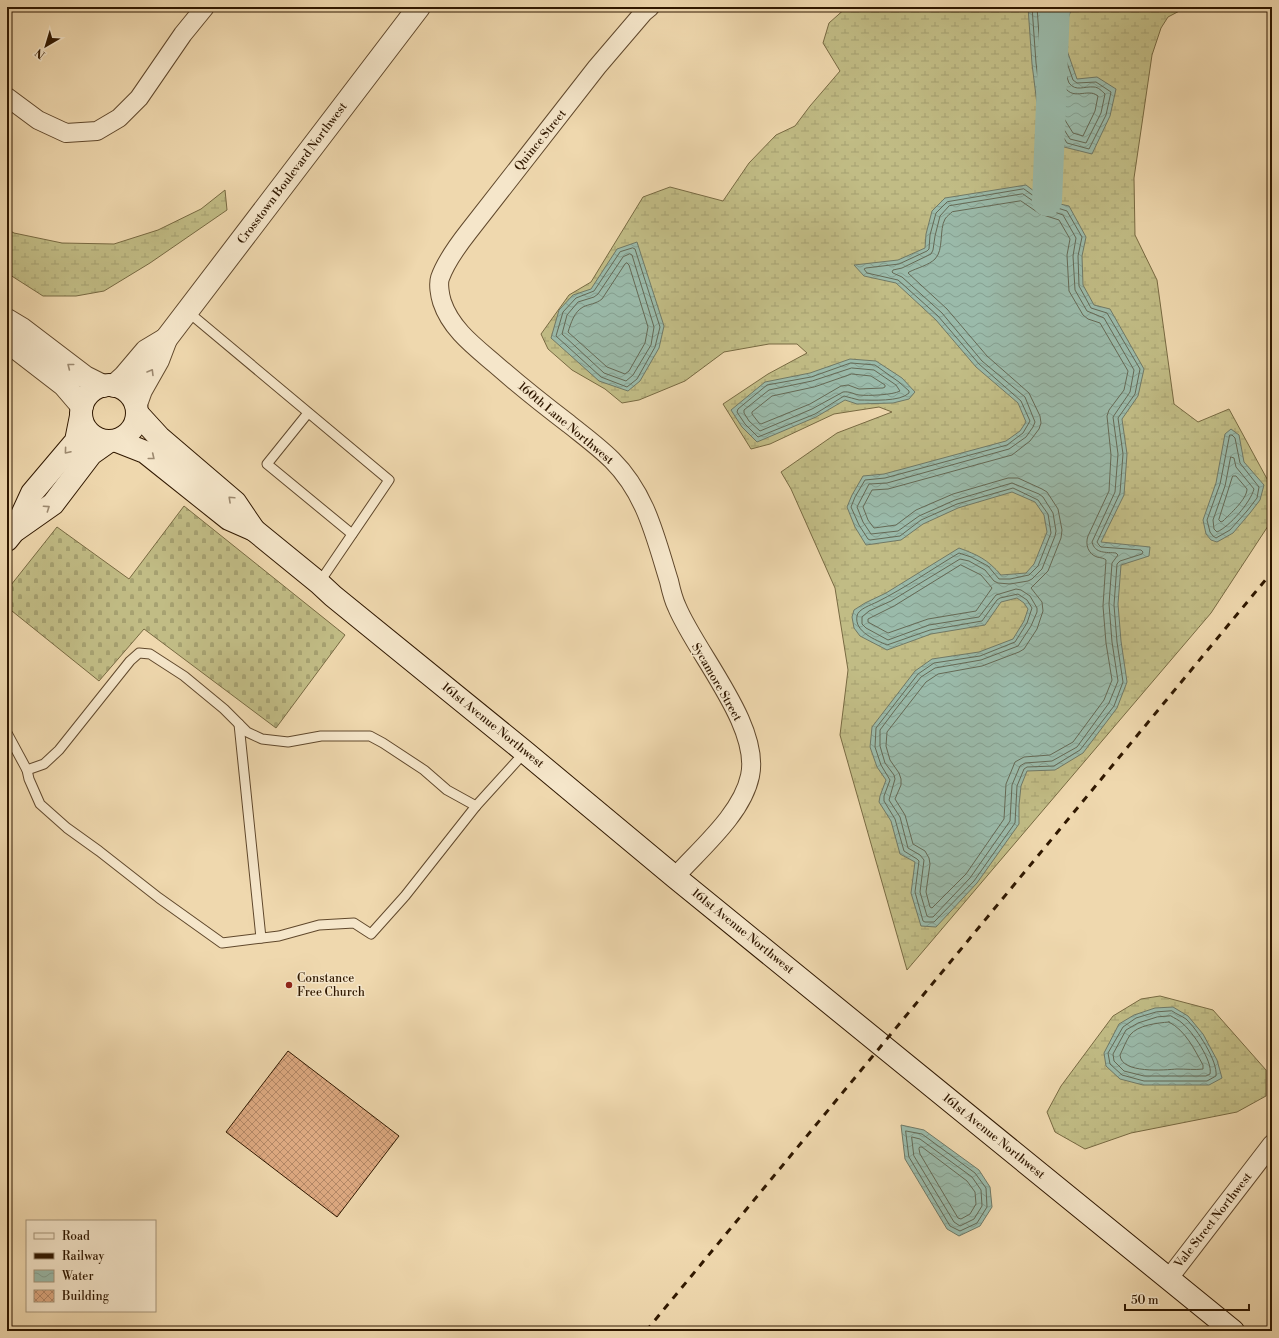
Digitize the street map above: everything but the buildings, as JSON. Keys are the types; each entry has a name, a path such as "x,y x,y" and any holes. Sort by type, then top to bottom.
{"main road":[{"name":"Crosstown Boulevard Northwest","path":"136,408 141,390 158,360 166,339 419,7"},
{"path":"7,320 22,328 85,377 108,386 123,389 131,396 136,408 136,422 132,430 125,436 91,454 53,504 11,535"},
{"name":"Crosstown Boulevard Northwest","path":"108,386 124,377 146,351 166,339"},
{"path":"7,341 64,385 81,411 84,426 90,434 99,440 113,441"},
{"path":"11,535 32,492 76,441 81,411 86,397 94,390 108,386"},
{"name":"161st Avenue Northwest","path":"136,408 158,437 234,502 254,530 675,877 1233,1331"},
{"name":"161st Avenue Northwest","path":"113,441 145,452 229,519 254,530"}],"street":[{"path":"7,97 38,120 66,132 97,131 119,118 139,98 183,34 205,7"},
{"name":"Quince Street","path":"439,280 452,254 469,231 597,67 650,7"},
{"name":"160th Lane Northwest","path":"439,280 441,300 452,322 469,341 516,382 606,455 630,480 646,510 677,607"},
{"name":"Sycamore Street","path":"675,877 726,822 743,798 750,775 751,752 744,729 734,705 691,636 677,607"},
{"name":"Vale Street Northwest","path":"1169,1278 1272,1144"}],"lane":[{"path":"187,311 389,480 319,583"},
{"path":"308,412 267,464 352,534"},
{"path":"27,770 44,764 59,750 130,662 139,653 150,654 184,676 224,709 247,732 262,739 288,742 321,736 370,736 424,770 447,790 476,806"},
{"path":"239,724 261,938"},
{"path":"7,733 27,770 29,779 40,804 67,828 159,898 222,943 279,936 319,925 354,923 371,934 405,896 476,806 525,752"}],"green space":[{"path":"847,7 1187,7 1168,17 1161,28 1152,55 1134,178 1135,235 1157,280 1174,404 1198,422 1229,409 1272,488 1272,520 1211,613 907,970 840,735 848,670 835,588 791,489 781,472 837,433 892,412 879,407 834,414 770,444 751,449 723,404 768,374 807,353 797,344 769,344 724,352 685,381 639,400 622,403 605,389 572,370 548,349 541,334 569,295 591,282 643,197 670,187 723,201 749,163 776,135 795,126 840,71 823,43 829,23"},
{"path":"225,190 227,210 150,263 104,291 76,296 43,296 7,273 7,229 14,233 62,243 114,244 158,230 201,209"},
{"path":"184,506 345,635 276,728 144,629 99,681 7,607 7,590 57,527 129,579"},
{"path":"1160,996 1213,1010 1266,1070 1266,1096 1237,1112 1131,1133 1085,1149 1055,1132 1047,1112 1061,1086 1113,1016 1141,999"}],"water":[{"path":"1028,7 1074,7 1071,10 1062,36 1077,79 1097,77 1116,89 1110,116 1092,154 1064,147 1037,104 1032,64"},
{"path":"1026,185 1047,201 1069,206 1086,237 1082,256 1083,285 1094,305 1110,309 1144,369 1138,396 1122,419 1127,454 1124,495 1101,542 1150,547 1149,556 1121,565 1118,604 1121,641 1127,682 1117,708 1083,753 1055,770 1027,771 1021,786 1019,824 977,883 936,927 921,926 911,893 915,862 900,854 891,821 879,802 886,780 877,767 870,747 872,727 915,671 932,659 979,652 1013,639 1024,621 1028,609 1024,603 1017,598 1001,602 985,625 931,634 887,650 860,636 854,628 852,617 854,610 886,593 959,548 982,558 1001,575 1026,573 1034,564 1047,532 1044,515 1035,502 1012,492 958,508 923,524 901,540 866,545 855,527 847,507 863,476 884,474 1006,441 1020,431 1026,422 1018,403 976,367 936,320 896,283 864,276 854,265 898,260 925,248 926,234 932,211 945,198"},
{"path":"637,242 664,326 659,348 640,381 628,391 599,381 551,338 559,310 573,295 591,289 617,249"},
{"path":"850,359 876,361 902,378 915,392 909,399 893,403 857,404 845,400 816,417 757,442 742,427 731,410 765,382 810,373"},
{"path":"1231,429 1239,435 1244,462 1264,485 1260,500 1250,513 1233,533 1217,542 1211,540 1206,534 1203,520 1216,483 1225,434"},
{"path":"1173,1007 1188,1016 1203,1034 1217,1060 1222,1078 1209,1085 1143,1085 1120,1079 1106,1066 1104,1053 1119,1024 1134,1015 1155,1008"},
{"path":"901,1125 924,1130 979,1170 990,1187 992,1207 980,1226 959,1236 947,1229 905,1159"}],"waterway":[{"path":"1047,201 1055,7"}],"railway":[{"path":"646,1331 1272,572"}],"place":[{"name":"Constance Free Church","path":"289,985"}]}
